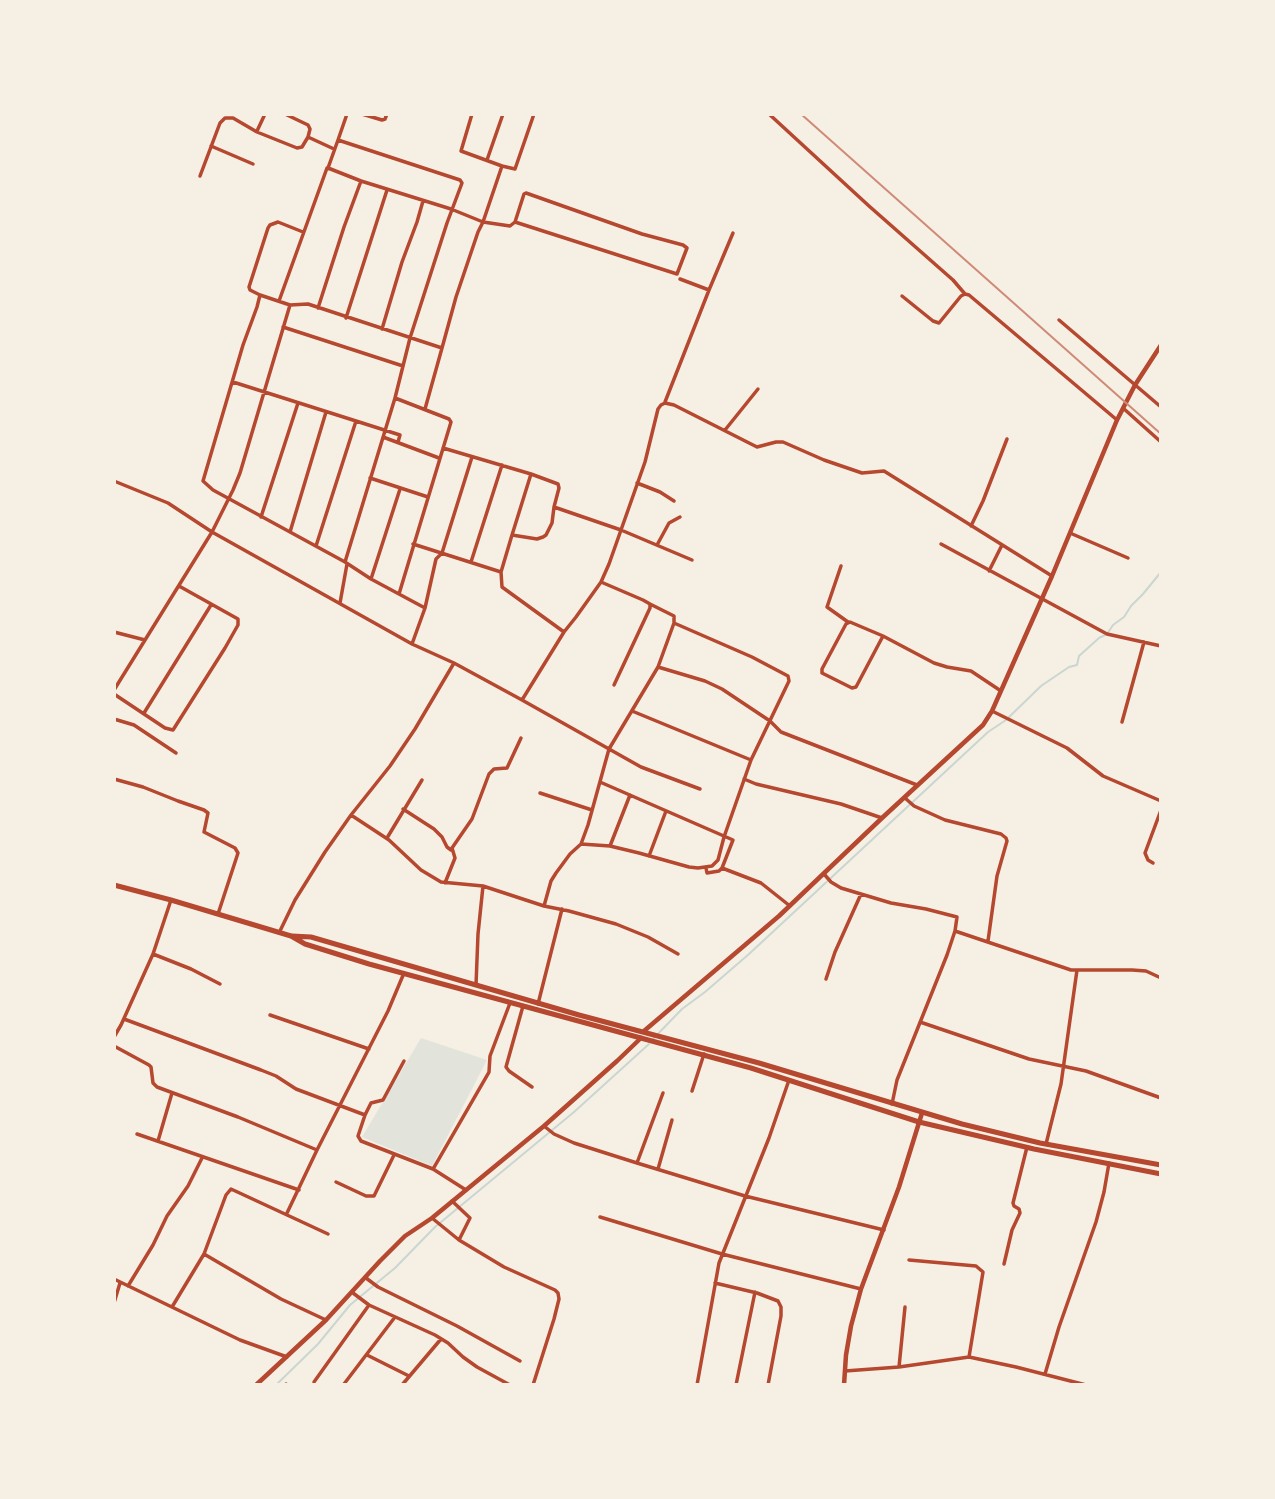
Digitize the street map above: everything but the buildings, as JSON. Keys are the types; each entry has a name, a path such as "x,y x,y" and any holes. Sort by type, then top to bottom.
{"main road":[{"path":"114,885 279,933 311,937 538,1004 544,1009"},
{"path":"291,936 305,944 510,1003 645,1035 664,1037 759,1063 919,1122 1161,1166"},
{"path":"645,1035 659,1043 789,1080 892,1104 1027,1147 1161,1174"}],"street":[{"path":"257,132 265,114"},
{"path":"200,176 220,123 225,118 233,118 257,132 297,148 302,147 308,138 308,125 285,114"},
{"path":"279,301 347,114"},
{"path":"362,114 382,120 387,114"},
{"path":"472,114 461,150 512,169 515,169 534,114"},
{"path":"487,160 503,114"},
{"path":"769,114 965,294 1117,420"},
{"path":"308,138 334,149"},
{"path":"338,140 460,180 461,183 410,338 346,563 340,603"},
{"path":"212,146 253,164"},
{"path":"425,409 456,297 502,166"},
{"path":"327,168 452,209 483,222 508,227 515,222 524,194 527,193 687,248 677,274 515,222"},
{"path":"318,308 361,181"},
{"path":"346,318 387,189"},
{"path":"382,329 423,201"},
{"path":"303,232 278,222 272,223 268,228 250,290 290,305 308,304 442,348"},
{"path":"522,700 564,632 601,582 645,463 658,409 665,403 733,233"},
{"path":"680,279 709,290"},
{"path":"902,296 939,323 965,294"},
{"path":"260,295 203,479 205,485 425,607"},
{"path":"179,586 238,619 239,623 172,730 165,728 114,692 212,532 229,498 240,473 290,305"},
{"path":"1059,320 1161,407"},
{"path":"283,327 403,366"},
{"path":"256,1385 326,1320 357,1296 380,1261 405,1236 435,1220 452,1201 510,1152 546,1127 790,906 882,818 907,799 984,725 1042,599 1117,420 1135,385 1161,345"},
{"path":"233,382 400,435 398,442"},
{"path":"725,430 758,389"},
{"path":"395,398 451,420 399,594"},
{"path":"261,517 298,403"},
{"path":"665,403 757,447 783,442 859,472 884,471 1052,576"},
{"path":"1124,408 1161,442"},
{"path":"289,532 326,412"},
{"path":"316,546 356,421"},
{"path":"383,437 439,458"},
{"path":"971,526 1007,439"},
{"path":"443,448 558,484 552,523 546,535 537,539 512,535"},
{"path":"412,644 425,607 436,559 442,552 472,457"},
{"path":"471,562 502,466"},
{"path":"531,474 501,572 501,584 505,590 564,632"},
{"path":"370,478 428,497"},
{"path":"114,481 169,503 212,532 412,644 454,663 640,766 700,789"},
{"path":"637,483 674,501"},
{"path":"371,579 400,489"},
{"path":"554,507 621,530 692,560"},
{"path":"657,545 668,523 680,517"},
{"path":"1070,533 1128,558"},
{"path":"413,544 501,572"},
{"path":"941,544 1107,634 1161,646"},
{"path":"989,571 1002,544"},
{"path":"841,566 827,607 848,622 883,636 934,663 971,671 1001,691"},
{"path":"544,906 551,881 570,853 581,844 609,749 658,667 674,623 674,616 601,582"},
{"path":"614,685 650,604"},
{"path":"144,713 211,605"},
{"path":"848,622 821,671 852,688 856,687 883,636"},
{"path":"581,844 610,846 689,867 706,868 718,860 751,760 789,678 752,657 674,623"},
{"path":"114,632 145,640"},
{"path":"1122,722 1144,642"},
{"path":"279,933 295,900 325,852 390,766 454,663"},
{"path":"658,667 722,689 770,721 781,732 919,785"},
{"path":"632,711 751,760"},
{"path":"992,711 1067,748 1104,776 1161,801"},
{"path":"114,719 134,725 176,753"},
{"path":"445,883 455,858 453,845 472,819 489,774 494,769 507,768 521,738"},
{"path":"114,779 208,813 204,832 235,848 238,853 217,914"},
{"path":"744,779 841,804 882,818"},
{"path":"386,838 422,780"},
{"path":"600,782 733,840 722,868 706,873 706,868"},
{"path":"540,793 592,810"},
{"path":"610,846 630,795"},
{"path":"907,799 914,806 946,820 1001,834 1006,838 997,876 988,941"},
{"path":"403,809 434,829 452,850"},
{"path":"1153,863 1145,853 1161,810"},
{"path":"649,856 666,811"},
{"path":"351,815 386,838 421,870 445,883 483,886 544,906 615,924 648,937 678,954"},
{"path":"722,868 761,883 790,906"},
{"path":"824,874 841,888 891,903 957,917 955,931 935,988 897,1080 892,1104"},
{"path":"476,985 483,886"},
{"path":"826,979 861,894"},
{"path":"114,1037 153,954 171,900"},
{"path":"538,1004 562,909"},
{"path":"955,931 1060,967 1077,970 1146,971 1161,978"},
{"path":"153,954 220,984"},
{"path":"1046,1144 1064,1067 1077,970"},
{"path":"287,1213 388,1011 404,973"},
{"path":"433,1169 487,1075 489,1056 510,1003"},
{"path":"523,1006 506,1067 532,1087"},
{"path":"270,1014 369,1049"},
{"path":"124,1020 261,1070 276,1076 291,1087 365,1115"},
{"path":"920,1022 1029,1059 1086,1071 1161,1098"},
{"path":"114,1046 149,1065 155,1086 317,1150"},
{"path":"692,1091 704,1054"},
{"path":"404,1061 383,1100 372,1103 365,1115 359,1139 433,1169 466,1190"},
{"path":"697,1385 722,1254 769,1138 789,1080"},
{"path":"158,1142 172,1093"},
{"path":"637,1163 663,1093"},
{"path":"844,1385 851,1326 922,1113"},
{"path":"658,1169 672,1120"},
{"path":"546,1127 554,1134 574,1143 745,1196 884,1230"},
{"path":"137,1134 299,1190"},
{"path":"1004,1264 1020,1213 1013,1205 1027,1147"},
{"path":"336,1182 366,1196 374,1196 394,1155"},
{"path":"128,1286 202,1158"},
{"path":"1045,1374 1096,1222 1109,1163"},
{"path":"172,1307 204,1254 226,1195 231,1189 328,1234"},
{"path":"452,1201 470,1220 460,1240"},
{"path":"600,1217 722,1254 862,1289"},
{"path":"435,1220 460,1240 504,1267 558,1293 554,1319 533,1385"},
{"path":"204,1254 326,1320"},
{"path":"909,1260 976,1266 983,1272 968,1357"},
{"path":"114,1279 240,1340 288,1357"},
{"path":"368,1280 520,1360"},
{"path":"114,1303 120,1283"},
{"path":"715,1283 755,1292 778,1301 781,1316 768,1385"},
{"path":"736,1385 755,1292"},
{"path":"357,1296 369,1306 442,1339 463,1357 510,1385"},
{"path":"314,1382 369,1306"},
{"path":"899,1367 905,1307"},
{"path":"344,1384 395,1317"},
{"path":"402,1385 442,1339"},
{"path":"366,1355 409,1376"},
{"path":"845,1371 899,1367 968,1357 1086,1385"}],"shaded area":[{"path":"421,1038 487,1060 432,1166 362,1137"}],"waterway":[{"path":"652,1040 682,1009 749,954 988,732 1006,720 1041,686 1069,667 1077,665 1079,656 1124,617 1161,572"},
{"path":"276,1385 318,1344 350,1305 395,1268 435,1227 574,1112 649,1044"}],"railway":[{"path":"801,114 1161,434"}]}
